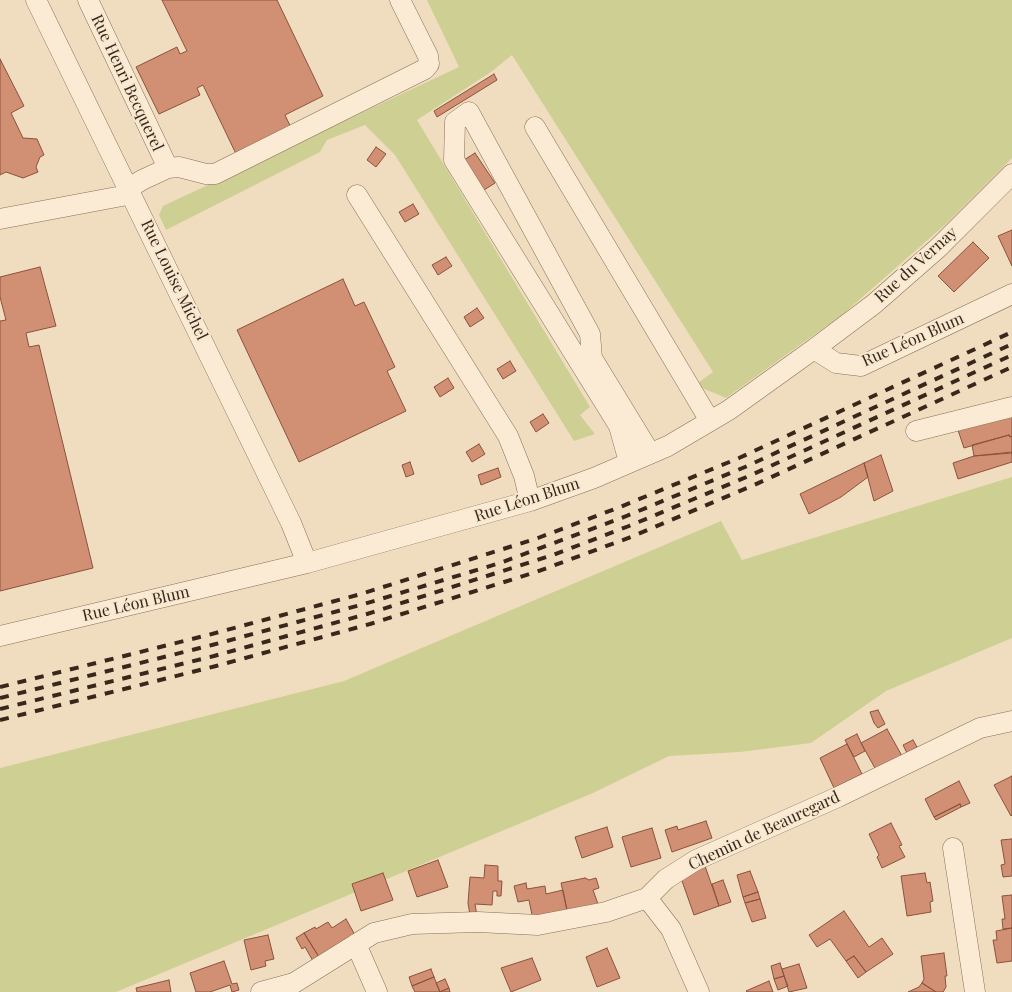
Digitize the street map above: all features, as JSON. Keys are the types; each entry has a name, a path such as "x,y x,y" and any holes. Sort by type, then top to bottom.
{"street":[{"name":"Rue Louise Michel","path":"36,0 292,524 307,563"},
{"name":"Rue Henri Becquerel","path":"0,219 122,196 129,188 142,180 168,168 88,0"},
{"path":"168,168 179,167 206,174 215,174 425,69 429,64 428,56 400,0"},
{"path":"629,462 619,426 454,160 455,122 469,112 590,334 592,358 650,453"},
{"path":"534,127 710,421"},
{"name":"Rue du Vernay","path":"814,349 874,304 938,248 1012,174"},
{"path":"357,195 508,436 524,476 530,500"},
{"name":"Rue Léon Blum","path":"0,636 307,563 530,500 594,478 668,446 729,410 814,349 836,363 861,366 1012,294"},
{"path":"916,431 1012,407"},
{"name":"Chemin de Beauregard","path":"261,992 294,983 374,932 412,924 478,922 538,925 606,912 647,898 666,879 696,860 838,797 980,728 1012,721"},
{"path":"953,848 976,992"},
{"path":"647,898 671,928 699,992"},
{"path":"356,944 377,992"}],"green space":[{"path":"427,0 1012,0 1012,158 947,223 843,314 726,398 695,385 713,372 512,55 491,72 417,120 590,407 580,415 595,434 574,441 395,155 365,125 327,140 320,152 166,230 159,215 163,206 459,67"},
{"path":"1012,477 1012,638 886,691 811,743 740,752 669,756 593,793 116,992 0,992 0,768 344,681 721,521 742,560"}],"building":[{"path":"162,0 277,0 323,96 285,115 293,132 238,158 203,85 197,88 200,95 159,114 136,67 177,47 180,54 187,51"},
{"path":"0,59 24,106 11,113 23,138 37,139 44,155 40,157 36,167 38,172 23,178 6,172 0,175"},
{"path":"494,74 497,80 437,117 434,111"},
{"path":"376,147 386,154 376,167 367,160"},
{"path":"475,153 495,183 484,190 464,160"},
{"path":"413,204 419,214 405,222 399,212"},
{"path":"1012,230 1012,266 998,236"},
{"path":"973,242 989,258 954,292 938,276"},
{"path":"446,257 452,266 438,275 432,265"},
{"path":"40,267 56,326 26,333 29,347 39,345 93,568 0,591 0,321 6,320 0,297 0,277"},
{"path":"343,279 355,306 364,302 395,367 387,371 406,411 299,462 237,330"},
{"path":"477,308 484,318 470,327 464,317"},
{"path":"510,361 516,371 503,379 497,369"},
{"path":"448,378 454,388 440,397 434,387"},
{"path":"543,414 549,423 536,432 530,422"},
{"path":"1012,414 1012,436 1010,437 1009,435 964,448 958,430"},
{"path":"1009,435 1010,437 1012,436 1012,453 974,456 972,445"},
{"path":"479,444 485,454 472,462 466,452"},
{"path":"1012,452 1012,462 958,479 953,463 974,456"},
{"path":"881,455 893,491 874,501 864,463"},
{"path":"410,462 414,474 406,477 402,465"},
{"path":"864,463 868,477 841,497 809,514 800,494"},
{"path":"498,468 501,477 481,485 478,475"},
{"path":"878,710 885,724 878,728 870,712"},
{"path":"887,729 902,756 876,770 861,743"},
{"path":"857,734 865,751 854,757 845,740"},
{"path":"913,740 917,747 907,753 903,745"},
{"path":"847,744 862,774 834,788 820,758"},
{"path":"1012,776 1012,815 1011,816 994,785"},
{"path":"959,781 970,803 961,807 960,804 934,817 925,799"},
{"path":"960,804 961,807 936,820 934,817"},
{"path":"706,821 712,838 672,852 665,830 677,826 678,830"},
{"path":"891,823 902,845 899,846 905,857 882,868 877,857 879,855 869,834"},
{"path":"607,827 613,847 582,858 575,837"},
{"path":"652,828 661,858 631,867 622,837"},
{"path":"1012,839 1012,876 1003,877 1001,865 1005,864 1001,840"},
{"path":"438,860 448,887 417,897 408,871"},
{"path":"485,865 498,866 498,881 502,881 501,896 497,896 497,891 493,891 492,905 475,904 477,916 470,915 468,903 470,877 484,878"},
{"path":"705,866 719,906 694,915 681,878"},
{"path":"750,871 758,892 743,897 737,875"},
{"path":"383,873 393,900 361,911 352,884"},
{"path":"925,873 927,883 930,882 933,901 930,902 931,912 907,916 901,876"},
{"path":"585,878 589,880 596,878 599,888 593,890 599,907 568,915 561,883"},
{"path":"723,880 731,902 719,906 712,884"},
{"path":"526,883 527,889 545,886 546,894 563,890 568,915 533,920 529,900 518,902 514,886"},
{"path":"758,892 760,899 745,903 743,897"},
{"path":"1012,895 1012,928 1003,929 1002,919 1005,919 1002,896"},
{"path":"760,899 766,918 752,922 745,903"},
{"path":"844,911 869,947 882,938 893,954 866,972 854,956 846,961 830,939 817,947 809,935"},
{"path":"346,919 355,935 319,957 304,933 328,922 332,928"},
{"path":"1012,928 1012,961 997,963 993,940 997,940 996,931"},
{"path":"304,933 319,957 313,961 305,947 302,949 296,938"},
{"path":"268,935 274,959 265,961 266,966 251,970 244,940"},
{"path":"607,948 620,978 597,987 586,957"},
{"path":"944,953 947,976 945,976 946,987 943,992 936,992 922,983 924,979 921,956"},
{"path":"854,956 866,972 858,978 846,961"},
{"path":"532,958 541,980 511,992 501,968"},
{"path":"224,961 232,984 237,983 239,990 232,992 230,985 210,992 196,992 190,973"},
{"path":"780,963 784,976 774,979 771,966"},
{"path":"799,964 807,988 789,992 782,969"},
{"path":"431,969 434,977 412,986 409,977"},
{"path":"784,976 788,986 778,990 774,979"},
{"path":"434,977 440,992 415,992 412,986"},
{"path":"445,979 449,988 440,992 436,983"},
{"path":"169,980 171,992 137,992 136,988"},
{"path":"769,981 773,992 746,991"},
{"path":"922,983 936,992 908,992 919,987"},
{"path":"449,988 450,992 440,992"}],"railway":[{"path":"0,687 208,635 361,594 538,538 620,507 739,458 1012,332"},
{"path":"0,698 212,645 364,604 500,563 624,517 745,467 1012,344"},
{"path":"0,709 214,656 367,614 553,555 629,526 749,476 1012,355"},
{"path":"0,720 216,666 370,624 536,572 631,537 754,485 1012,367"}]}
